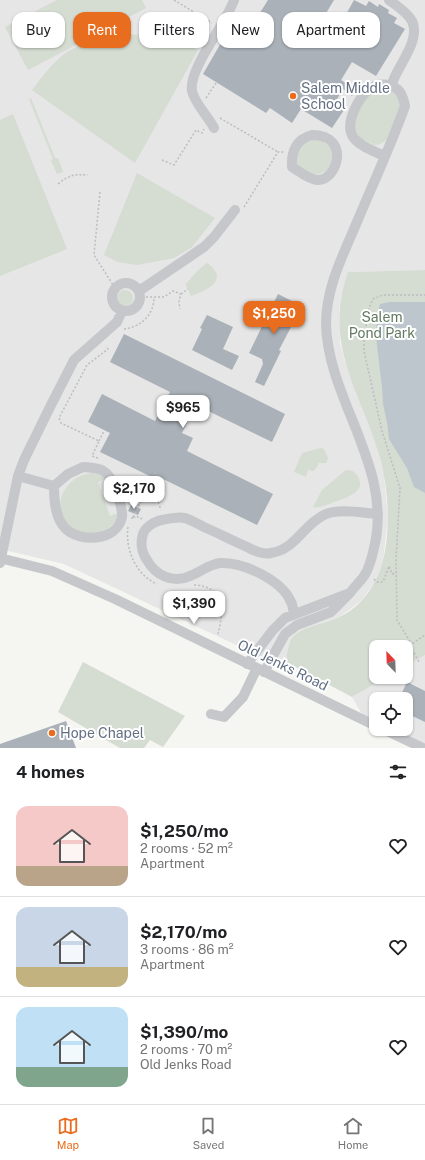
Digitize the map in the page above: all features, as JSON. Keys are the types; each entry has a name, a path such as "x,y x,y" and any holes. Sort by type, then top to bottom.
{"street":[{"path":"228,12 234,0"},
{"path":"389,0 409,17 412,22 414,32 413,40 393,81"},
{"path":"214,128 192,91 193,76 217,33"},
{"path":"211,714 224,717 243,697 285,634 297,625 331,612 364,576 372,555 378,533 378,514 373,479 367,457 330,355 326,323 327,305 338,265 396,131 405,106 399,91 391,86 382,84 372,88 364,96 350,117 349,127 357,142 384,156"},
{"path":"312,134 326,136 336,145 337,163 333,171 323,179 318,180 308,178 292,167 292,156 295,147 306,136 312,134"},
{"path":"140,294 204,247 214,237 235,210"},
{"path":"128,283 137,288 140,294 138,305 131,311 122,311 118,309 112,301 115,288 119,285 128,283"},
{"path":"0,560 18,476 25,459 74,360 117,322 122,311"},
{"path":"83,467 98,468 108,473 122,511 122,518 117,527 111,533 99,537 89,538 76,536 65,529 58,516 54,503 54,486 68,474 83,467"},
{"path":"18,476 54,486"},
{"path":"294,614 292,603 283,590 260,574 246,567 232,563 218,563 189,577 179,579 166,578 154,572 146,559 141,542 145,530 154,523 170,518 184,518 254,550 269,554 280,552 289,547 324,515 344,512 378,514"},
{"name":"Old Jenks Road","path":"0,560 52,571 369,723"},
{"path":"247,664 273,630 285,618 350,593"},
{"path":"398,736 423,748"}],"path":[{"path":"175,0 217,26"},
{"path":"201,107 216,83"},
{"path":"217,116 278,152 283,153 288,150"},
{"path":"162,160 174,165 196,130 202,133 204,125"},
{"path":"247,202 278,152"},
{"path":"58,184 73,174 88,175"},
{"path":"100,192 94,255 115,288"},
{"path":"180,309 179,301 181,294 188,289"},
{"path":"140,294 154,297 164,297 173,291 181,294"},
{"path":"408,640 396,620 396,543 400,488 382,431 369,378 364,351 365,329 371,302 378,296 425,295"},
{"path":"118,329 134,328 147,317 152,310 154,297"},
{"path":"99,441 61,423 59,418 87,365 108,349 105,344"},
{"path":"98,459 92,456 104,431"},
{"path":"135,514 157,470"},
{"path":"126,496 124,491 151,482"},
{"path":"151,482 162,513"},
{"path":"130,513 132,519 136,516 143,519"},
{"path":"374,579 377,582 383,582 389,566 392,574 396,573"},
{"path":"413,644 425,635"},
{"path":"413,649 419,662"}],"shaded area":[{"path":"0,0 425,0 425,270 348,272 339,311 340,343 345,362 376,443 384,475 388,518 383,561 375,582 362,600 341,616 289,644 285,668 64,564 0,549"},
{"path":"390,302 425,302 425,493 414,487 407,468 389,439 383,404 376,337 377,316 380,304"},
{"path":"425,655 425,748 398,736 413,736 413,692 369,692 369,722 366,721 352,697 375,684 413,684 413,662"}],"green space":[{"path":"57,0 142,0 146,8 131,16 131,12 73,12 73,46 28,70 16,48 65,48 65,12 34,12"},
{"path":"12,23 12,40 5,27"},
{"path":"131,34 139,35 139,48 193,48 198,50 135,163 32,90 50,67 69,51 75,48 131,48"},
{"path":"380,87 396,93 401,103 390,136 386,141 374,145 356,136 353,119 369,93"},
{"path":"31,98 55,158 58,158 63,172 57,174 51,160 53,159 29,99"},
{"path":"13,114 67,249 0,276 0,120"},
{"path":"317,138 332,148 333,159 330,167 325,171 319,174 306,173 297,164 296,157 300,145"},
{"path":"137,173 215,218 192,247 174,258 137,265 118,262 104,255"},
{"path":"207,263 214,269 217,274 217,279 204,291 191,296 186,285 195,273"},
{"name":"Salem Pond Park","path":"425,270 425,655 413,662 413,640 369,640 369,684 375,684 352,697 286,662 292,638 295,635 304,629 330,621 343,615 355,607 364,598 372,588 378,576 385,550 388,516 387,497 380,458 347,368 342,346 339,323 341,298 348,272"},
{"path":"125,290 131,292 133,298 131,304 125,306 119,304 117,298 119,292"},
{"path":"321,448 324,449 328,458 326,463 319,463 314,471 308,470 306,477 294,472 302,453"},
{"path":"346,470 352,471 357,475 360,481 358,490 349,496 324,506 313,507 322,490"},
{"path":"92,473 102,475 106,479 98,482 110,516 118,513 114,523 110,527 101,532 87,533 74,529 66,522 61,512 61,502 64,492 70,483 80,476"},
{"path":"83,662 185,716 163,747 150,740 144,748 120,748 58,712"}],"building":[{"path":"268,0 334,0 327,12 282,12 282,48 380,48 380,12 347,12 354,0 366,6 369,1 378,7 379,4 389,10 388,13 397,18 394,23 405,29 376,76 352,62 341,80 356,90 352,96 343,89 336,101 340,104 339,107 344,110 332,128 301,109 292,123 270,108 266,113 203,74 218,48 274,48 274,12 260,12"},
{"path":"278,294 302,306 279,350 281,351 264,386 255,382 263,364 262,359 249,353"},
{"path":"207,315 233,327 223,349 239,356 232,370 192,350 202,329 200,328"},
{"path":"124,334 285,414 272,442 196,405 182,433 193,438 187,451 273,494 257,525 157,476 156,479 100,452 110,433 88,422 102,394 155,421 170,392 110,362"},
{"path":"131,505 141,509 138,515 128,511"},
{"path":"406,684 411,684 425,691 425,722 413,716 413,692 402,692"},
{"name":"Hope Chapel","path":"66,721 76,748 0,748 0,744"}],"place":[{"name":"Salem Middle School","path":"293,96"},
{"name":"Hope Chapel","path":"52,733"}]}
